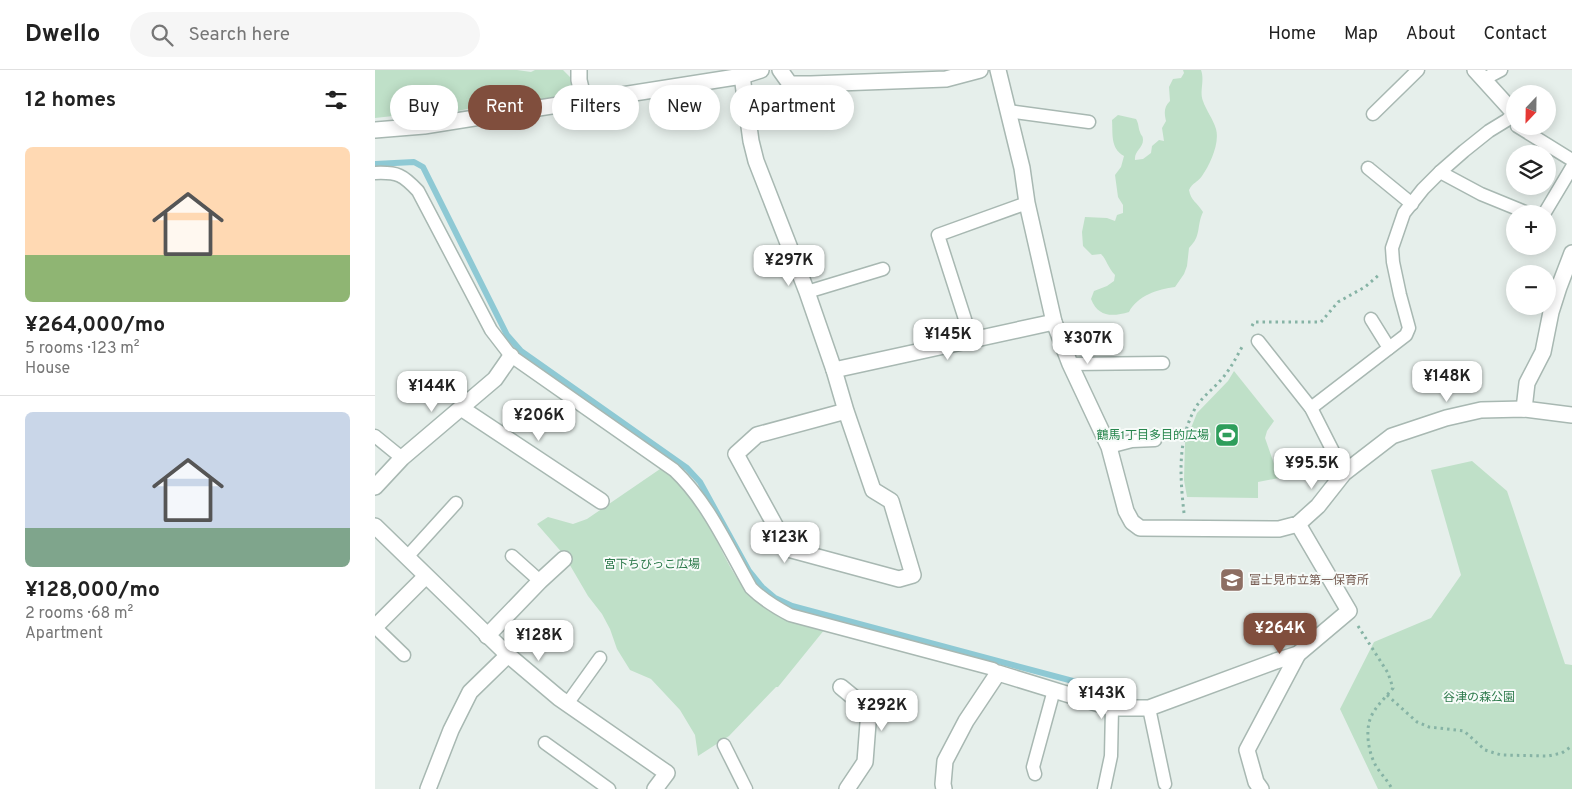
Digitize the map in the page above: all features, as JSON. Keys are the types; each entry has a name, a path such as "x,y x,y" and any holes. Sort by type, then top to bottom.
{"street":[{"path":"579,70 580,85"},
{"path":"639,92 742,76 761,70"},
{"path":"780,70 790,84 946,79 980,70"},
{"path":"998,70 1054,322 1070,364 1109,447 1126,511 1132,522 1140,528 1279,529 1298,524 1318,506 1344,473 1392,436 1446,418 1481,410 1524,409 1572,415"},
{"path":"1479,75 1506,112"},
{"path":"742,76 751,141 756,161 807,292 873,490 891,500 913,575 899,579 787,549 736,454 757,435 846,411"},
{"path":"375,130 424,126 552,106"},
{"path":"1524,409 1527,384 1543,352 1551,312 1572,253"},
{"path":"834,370 1054,322"},
{"path":"375,487 402,458 495,379 511,356"},
{"path":"461,408 601,501"},
{"path":"1261,789 1256,782 1247,750 1298,654 1349,611 1298,524"},
{"path":"375,526 425,577 508,655 567,704 667,773 655,789"},
{"path":"487,636 564,559"},
{"path":"375,627 425,577"},
{"path":"944,789 945,762 966,721 998,673 1112,708 1149,708 1298,654"},
{"path":"433,787 451,730 470,692 508,655"},
{"path":"841,687 869,710 865,762 847,789"}],"lane":[{"path":"1373,114 1418,70"},
{"path":"1479,75 1501,70"},
{"path":"1008,111 1089,122"},
{"path":"1311,408 1406,335 1409,328 1393,262 1392,248 1404,213 1423,189 1440,172 1489,131 1506,124"},
{"path":"1534,135 1572,160"},
{"path":"1549,205 1572,167"},
{"path":"1368,168 1412,204"},
{"path":"375,173 391,172 406,178 418,191 491,330 511,356 680,475 709,514 751,588 771,606 790,615 993,669 998,673"},
{"path":"1440,172 1481,194 1508,205"},
{"path":"972,341 938,235 1027,204"},
{"path":"807,292 883,269"},
{"path":"1371,319 1389,348"},
{"path":"1258,341 1311,408 1344,473"},
{"path":"1070,364 1163,363"},
{"path":"375,436 402,458"},
{"path":"1109,447 1132,441 1155,440"},
{"path":"407,557 456,503"},
{"path":"512,556 540,582"},
{"path":"375,627 404,655"},
{"path":"567,704 600,658"},
{"path":"1035,774 1033,767 1054,690"},
{"path":"1104,789 1111,756 1112,708"},
{"path":"1149,708 1165,784"},
{"path":"545,743 609,789"},
{"path":"724,745 746,789"}],"path":[{"path":"1250,330 1253,322 1321,322 1338,302 1365,287 1393,262"},
{"path":"1185,529 1181,484 1181,445 1197,405 1221,380 1244,344"},
{"path":"1349,611 1387,673 1393,688 1373,712 1368,723 1370,748 1375,764 1393,789"},
{"path":"1387,695 1417,722 1429,727 1464,731 1485,750 1501,755 1548,756 1562,753 1572,746"}],"green space":[{"path":"375,70 517,70 531,72 535,70 563,70 572,79 572,85 552,85 552,98 542,100 542,85 468,85 468,109 458,111 458,85 390,85 390,116 375,118"},
{"path":"1183,70 1201,70 1202,97 1215,125 1217,135 1214,154 1208,166 1189,190 1203,212 1196,239 1189,248 1184,274 1175,287 1149,294 1137,302 1129,312 1117,315 1106,314 1097,309 1091,299 1094,291 1114,281 1115,275 1101,254 1092,255 1083,246 1082,232 1085,217 1107,218 1115,221 1117,215 1123,213 1123,205 1118,197 1115,175 1121,167 1124,156 1114,145 1112,120 1118,115 1136,119 1143,140 1135,160 1143,159 1151,153 1152,146 1159,140 1164,141 1162,128 1166,121 1166,108 1170,101 1169,87 1173,79 1181,78 1184,73"},
{"name":"鶴馬1丁目多目的広場","path":"1234,371 1274,421 1267,431 1265,438 1279,478 1258,482 1258,498 1187,497 1184,480 1185,443 1197,413 1228,381"},
{"name":"谷津の森公園","path":"1472,461 1507,491 1565,664 1572,665 1572,789 1378,789 1340,709 1374,642 1431,618 1461,575 1431,470"},
{"name":"宮下ちびっこ広場","path":"663,467 691,494 742,586 754,599 767,609 781,616 825,629 778,687 729,736 698,756 695,735 680,710 651,679 630,670 617,649 602,614 588,596 564,555 537,524 548,517 573,524 587,519"}],"waterway":[{"path":"375,164 414,162 423,167 507,335 521,351 687,468 700,482 749,571 762,587 775,598 792,606 1103,689"}],"place":[{"name":"鶴馬1丁目多目的広場","path":"1227,435"},
{"name":"富士見市立第一保育所","path":"1232,580"}]}
